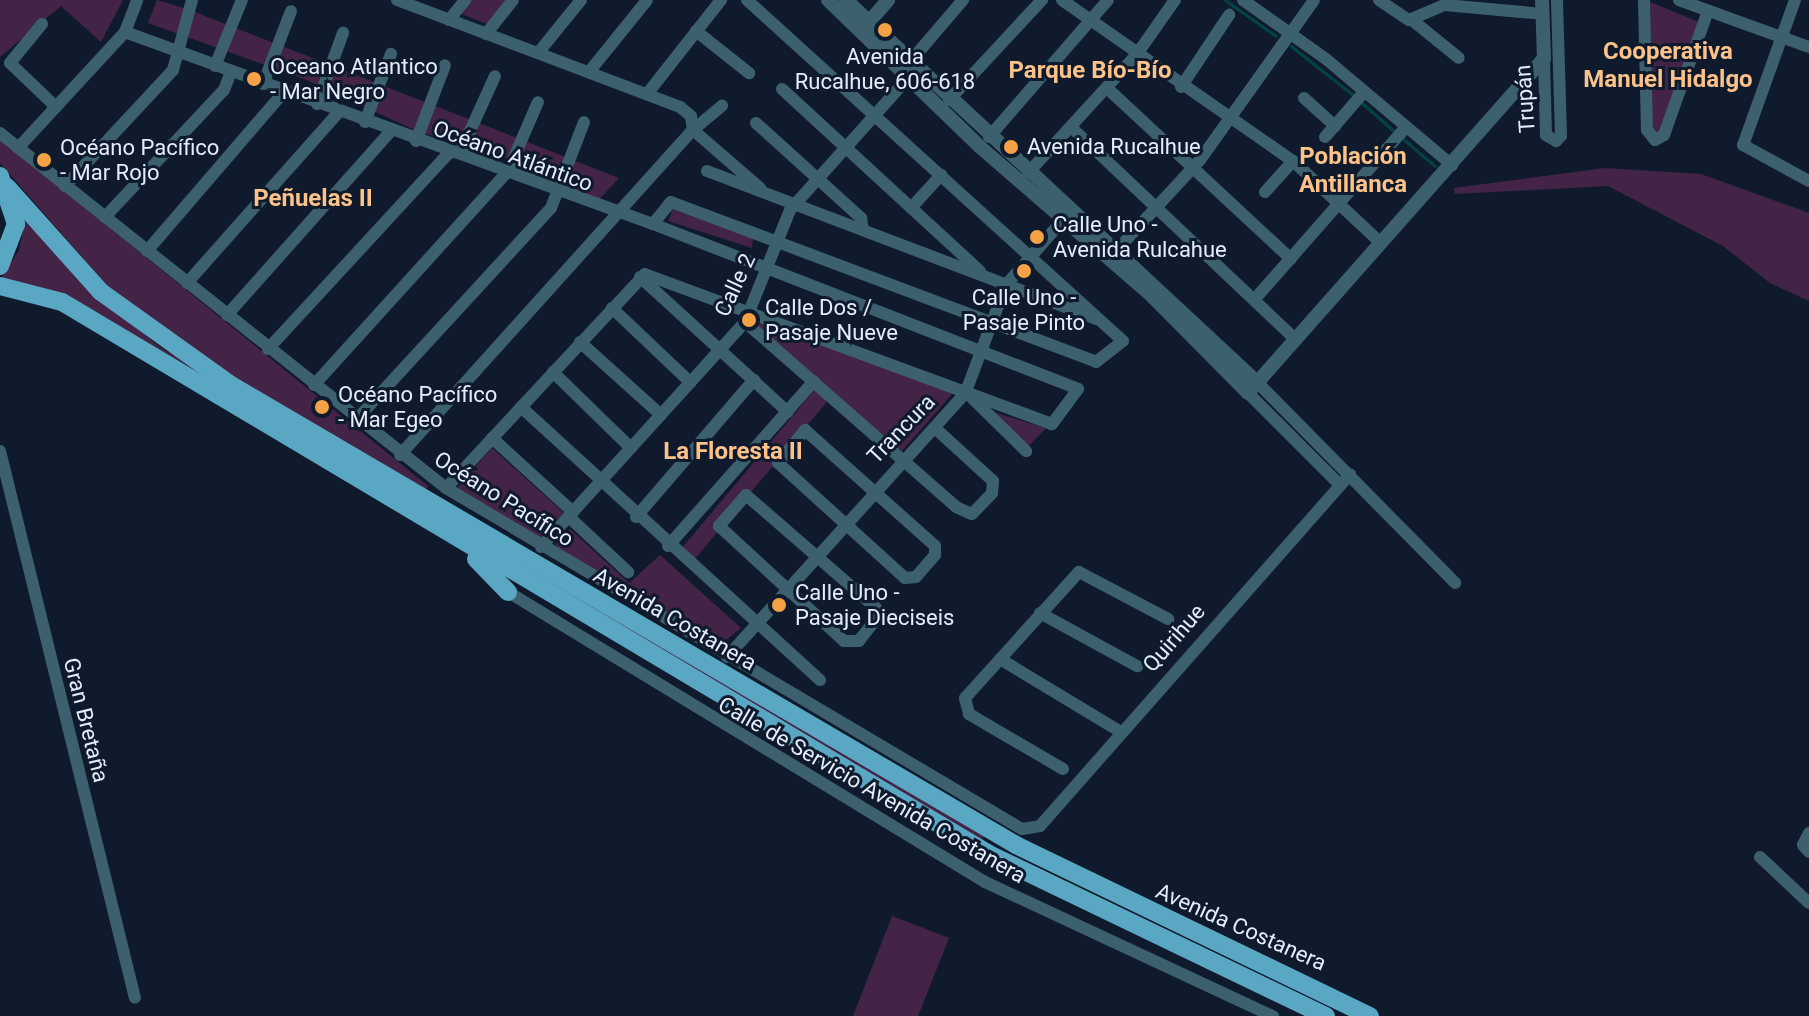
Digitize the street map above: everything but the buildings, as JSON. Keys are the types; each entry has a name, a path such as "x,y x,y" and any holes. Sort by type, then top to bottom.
{"main road":[{"path":"0,266 16,224 4,182"},
{"name":"Avenida Costanera","path":"4,182 101,292 221,378 1016,845 1370,1016"},
{"name":"Avenida Costanera","path":"0,286 62,302 461,543 989,854 1326,1016"},
{"path":"461,543 508,592"}],"street":[{"path":"18,148 125,32 137,0"},
{"path":"65,186 173,70 192,0"},
{"path":"215,66 242,0"},
{"path":"397,0 684,109 693,130 766,194"},
{"path":"449,20 465,0"},
{"path":"486,34 513,0"},
{"path":"538,53 581,0"},
{"path":"589,72 647,0"},
{"path":"647,94 721,0"},
{"path":"653,224 671,202 1100,362 1123,341 747,0"},
{"path":"828,0 908,78 1067,216 1350,474 1455,583"},
{"path":"846,0 1028,173 1067,216 1116,251 1253,388 1340,485"},
{"path":"869,22 888,0"},
{"path":"908,78 910,62 963,0"},
{"path":"949,100 1042,0"},
{"path":"1062,0 1181,87 1293,161 1381,243"},
{"path":"989,137 1093,22 1108,0"},
{"path":"1028,173 1137,54 1175,0"},
{"path":"1243,0 1291,34 1452,165"},
{"path":"1116,251 1193,168 1314,0"},
{"path":"1379,0 1412,20 1459,58"},
{"name":"Trupán","path":"1543,7 1546,135 1556,141 1561,136 1557,0"},
{"path":"1644,0 1647,130 1655,140 1664,135 1708,11"},
{"path":"1679,0 1809,47"},
{"path":"1795,0 1743,145 1809,181"},
{"path":"1412,20 1445,5 1543,7"},
{"path":"263,84 291,11"},
{"path":"1181,87 1229,15"},
{"path":"42,24 10,63 56,107"},
{"path":"696,31 749,73"},
{"name":"Océano Atlántico","path":"125,32 617,216 653,224 1078,389 1052,424 968,396"},
{"path":"317,104 343,33"},
{"path":"365,122 391,54"},
{"path":"1253,388 1544,59"},
{"path":"416,141 445,65"},
{"path":"105,217 224,90 231,72"},
{"path":"268,349 449,153 463,148 495,76"},
{"name":"Calle 2","path":"541,547 747,316 794,204 908,78"},
{"path":"1107,88 1291,259"},
{"path":"782,89 985,276"},
{"path":"147,251 284,92"},
{"path":"1325,137 1364,92"},
{"path":"1304,98 1335,126"},
{"path":"314,385 504,174 538,102"},
{"path":"400,455 693,130 722,106"},
{"path":"187,283 339,112"},
{"path":"356,420 557,194 584,122"},
{"path":"756,123 861,218 863,230"},
{"path":"1254,300 1406,127"},
{"path":"1072,128 1296,340"},
{"path":"227,315 391,131"},
{"name":"Océano Pacífico","path":"0,133 356,420 446,488 727,657 1031,831"},
{"path":"1265,192 1293,161"},
{"path":"707,171 1104,321"},
{"path":"911,208 941,175"},
{"name":"Trancura","path":"727,657 811,557 870,493 968,396 981,349 1006,285 1067,216"},
{"path":"446,488 640,277 651,273 747,316 968,396 1026,451"},
{"path":"640,277 788,412"},
{"path":"612,308 690,382"},
{"path":"747,316 901,460 972,514 992,493 993,481 935,428"},
{"path":"580,342 661,415"},
{"path":"553,372 631,448"},
{"path":"636,517 754,380"},
{"path":"668,546 814,381"},
{"path":"521,407 754,625 820,680"},
{"path":"805,430 870,493 936,551 916,577 905,578 778,463 805,430"},
{"path":"492,438 628,572"},
{"name":"Gran Bretaña","path":"0,451 135,998"},
{"name":"Quirihue","path":"1031,831 1350,474"},
{"path":"746,495 811,557 878,614 851,645 785,590 719,526 746,495"},
{"name":"Quirihue","path":"1063,769 964,708 965,698 1079,572 1168,619"},
{"name":"Calle de Servicio Avenida Costanera","path":"508,592 662,691 985,882 1273,1016"},
{"path":"1040,613 1137,666"},
{"path":"1000,659 1121,732"},
{"path":"1806,850 1809,833"},
{"path":"1760,857 1809,903"},
{"path":"1798,893 1809,883"}],"shaded area":[{"path":"0,0 123,0 101,42 61,6 0,57"},
{"path":"157,0 619,178 595,204 532,178 529,165 419,132 304,79 148,23"},
{"path":"470,0 510,0 490,25 459,13"},
{"path":"1650,2 1699,22 1658,135 1652,132"},
{"path":"0,139 428,486 426,492 201,359 122,303 0,163"},
{"path":"1605,168 1701,174 1809,213 1809,301 1770,283 1723,246 1608,186 1455,194 1454,188"},
{"path":"673,209 753,237 752,248 668,221"},
{"path":"26,217 81,282 160,347 984,836 981,842 57,293 0,280 19,250"},
{"path":"748,314 953,393 902,451 749,322"},
{"path":"817,387 830,398 694,560 681,549"},
{"path":"993,412 1046,428 1028,447"},
{"path":"492,448 564,513 541,538 457,488"},
{"path":"570,529 629,583 660,555 741,628 721,644 559,550 555,544"},
{"path":"892,916 949,938 918,1016 853,1016"}],"waterway":[{"path":"1225,0 1276,36"},
{"path":"1291,46 1354,96"},
{"path":"1362,103 1395,132"},
{"path":"1402,138 1435,166"}],"place":[{"name":"Avenida Rucalhue, 606-618","path":"885,30"},
{"name":"Oceano Atlantico - Mar Negro","path":"254,79"},
{"name":"Avenida Rucalhue","path":"1011,147"},
{"name":"Océano Pacífico - Mar Rojo","path":"44,160"},
{"name":"Calle Uno - Avenida Rulcahue","path":"1037,237"},
{"name":"Calle Uno - Pasaje Pinto","path":"1024,271"},
{"name":"Calle Dos / Pasaje Nueve","path":"749,320"},
{"name":"Océano Pacífico - Mar Egeo","path":"322,407"},
{"name":"Calle Uno - Pasaje Dieciseis","path":"779,605"}],"district":[{"name":"Cooperativa Manuel Hidalgo","path":"1668,66"},
{"name":"Parque Bío-Bío","path":"1090,71"},
{"name":"Población Antillanca","path":"1353,171"},
{"name":"Peñuelas II","path":"313,199"},
{"name":"La Floresta II","path":"733,452"}]}
